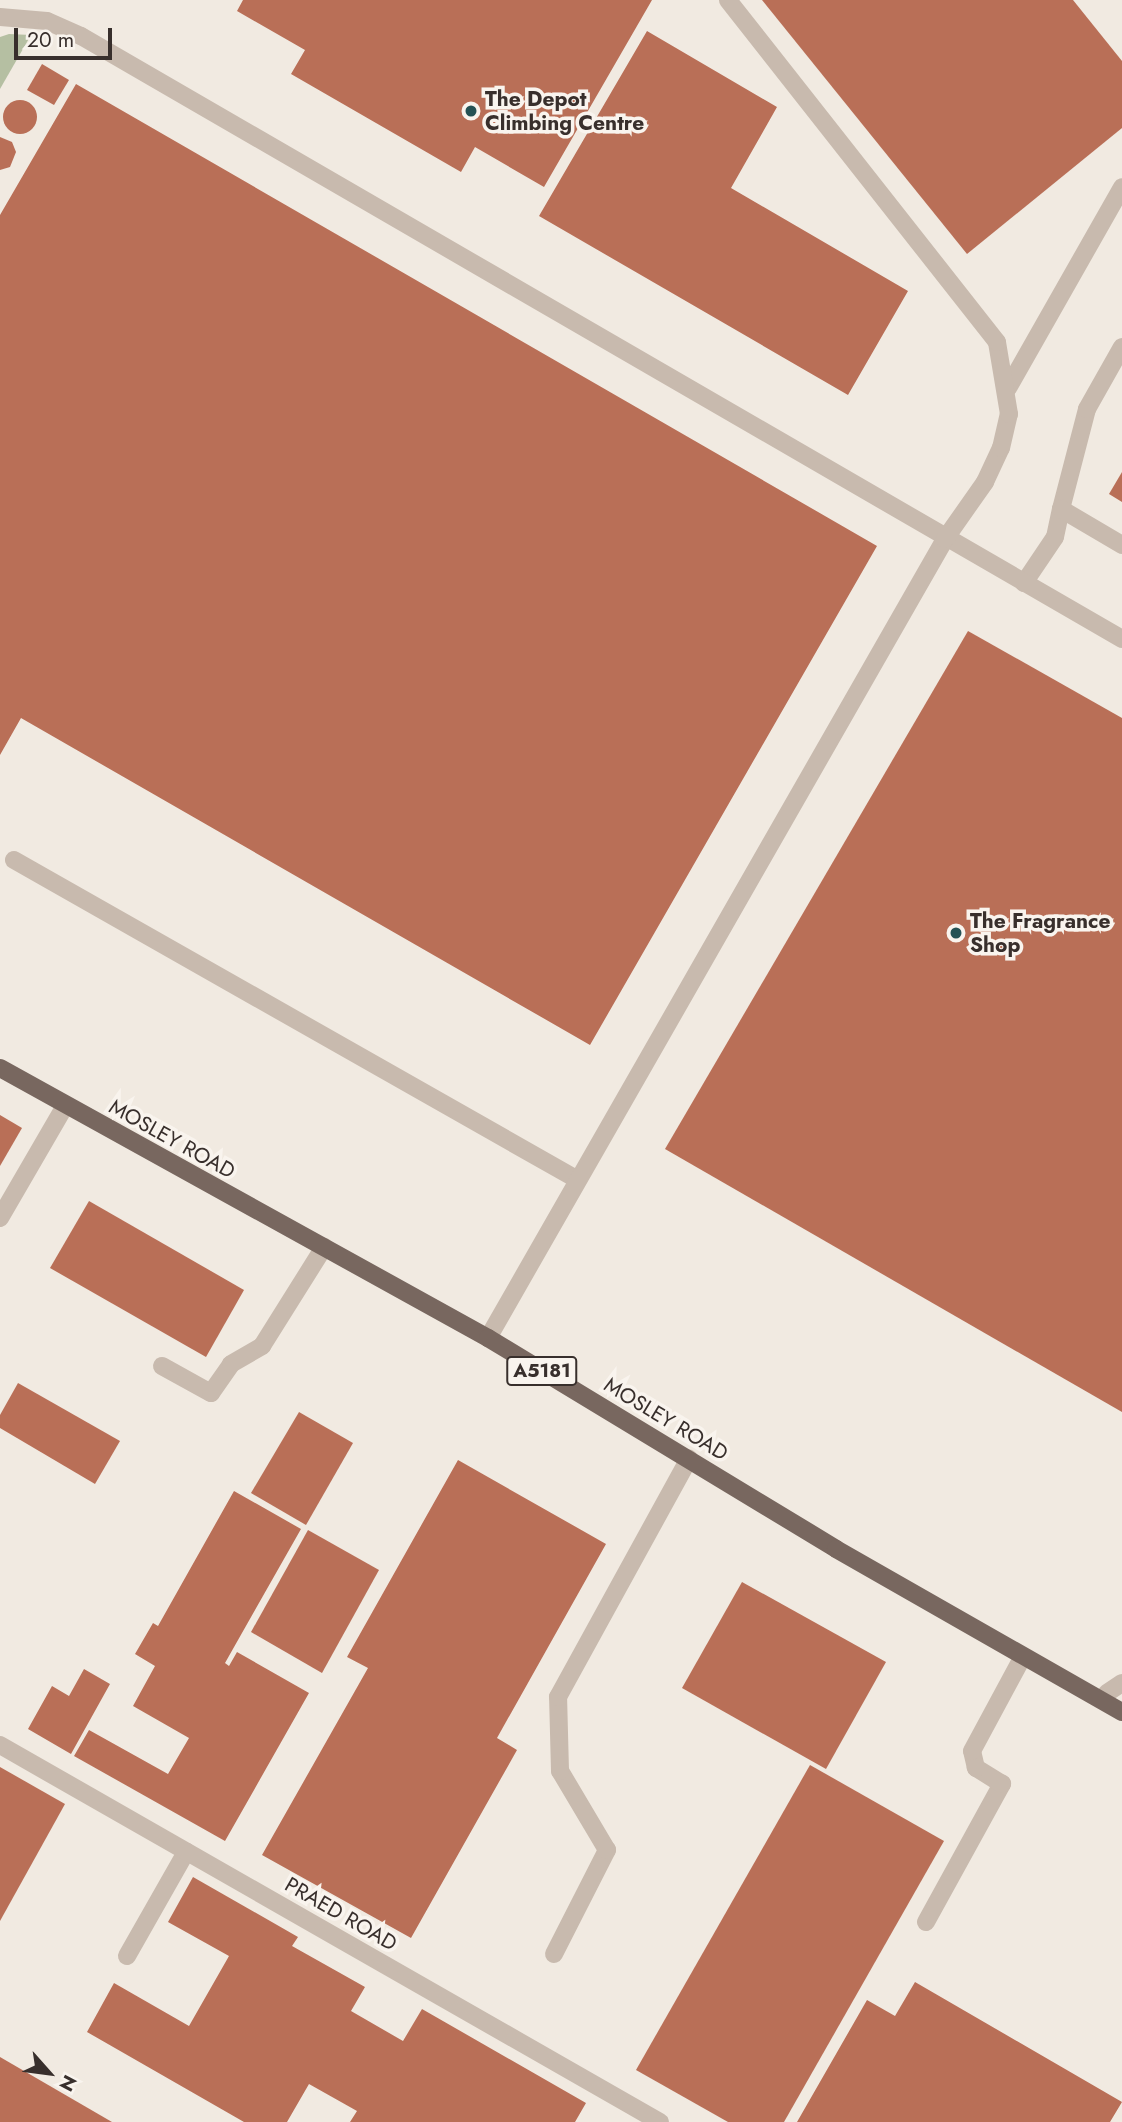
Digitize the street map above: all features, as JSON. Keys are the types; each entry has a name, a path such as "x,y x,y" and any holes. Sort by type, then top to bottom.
{"main road":[{"name":"MOSLEY ROAD","path":"0,1069 488,1338 1022,1658 1122,1712"},
{"name":"A5181","path":"1076,1688 1117,1692"}],"street":[{"path":"488,1338 945,539 985,482 1001,448 1009,414 1008,388 997,342 728,0"},
{"path":"0,17 47,21 81,36 945,539 1122,639"},
{"path":"1008,388 1122,187"},
{"path":"1024,583 1055,537 1087,408 1122,347"},
{"path":"1061,509 1122,545"},
{"path":"13,860 578,1180"},
{"path":"0,1218 65,1106"},
{"path":"162,1366 211,1393 231,1364 262,1346 324,1247"},
{"path":"554,1954 607,1850 560,1771 558,1697 690,1459"},
{"path":"926,1922 1002,1784 976,1768 972,1751 1022,1658"},
{"name":"PRAED ROAD","path":"0,1745 660,2122"},
{"path":"127,1956 186,1852"}],"green space":[{"path":"9,34 31,35 0,89 0,37"}],"building":[{"name":"The Depot Climbing Centre","path":"243,0 652,0 544,187 475,147 461,172 291,74 305,50 237,11"},
{"path":"762,0 1073,0 1122,61 1122,128 967,254"},
{"path":"647,31 777,107 731,188 908,291 848,395 539,216"},
{"path":"42,64 69,80 54,105 27,90"},
{"path":"76,84 877,546 590,1045 21,718 0,755 0,215"},
{"path":"20,100 32,105 37,117 32,129 20,134 8,129 3,117 8,105"},
{"path":"0,137 12,142 16,152 10,167 0,170"},
{"path":"1122,472 1122,502 1109,494"},
{"name":"The Fragrance Shop","path":"968,631 1122,718 1122,1412 665,1149"},
{"path":"0,1115 22,1128 0,1166"},
{"path":"89,1201 244,1290 206,1357 50,1268"},
{"path":"18,1383 120,1441 95,1484 0,1428 0,1415"},
{"path":"299,1412 353,1443 306,1525 251,1493"},
{"path":"458,1460 606,1544 497,1738 517,1750 411,1938 262,1855 368,1668 347,1657"},
{"path":"234,1491 301,1529 225,1663 229,1666 237,1652 309,1693 225,1841 74,1756 89,1730 168,1774 189,1738 133,1706 155,1666 135,1654 153,1623 158,1626"},
{"path":"308,1530 379,1570 322,1673 251,1632"},
{"path":"742,1582 886,1662 826,1769 682,1688"},
{"path":"84,1669 110,1684 71,1754 28,1729 52,1686 69,1696"},
{"path":"810,1765 944,1841 784,2122 728,2122 636,2070"},
{"path":"0,1767 65,1804 0,1921"},
{"path":"193,1877 298,1937 292,1946 365,1987 351,2011 403,2041 422,2009 586,2103 575,2122 350,2122 357,2111 309,2084 287,2122 244,2122 87,2032 114,1983 189,2026 229,1956 168,1922"},
{"path":"915,1982 1122,2102 1110,2122 797,2122 867,2000 895,2016"},
{"path":"0,2057 112,2122 0,2122"}],"place":[{"name":"The Depot Climbing Centre","path":"471,111"},
{"name":"The Fragrance Shop","path":"956,933"}]}
